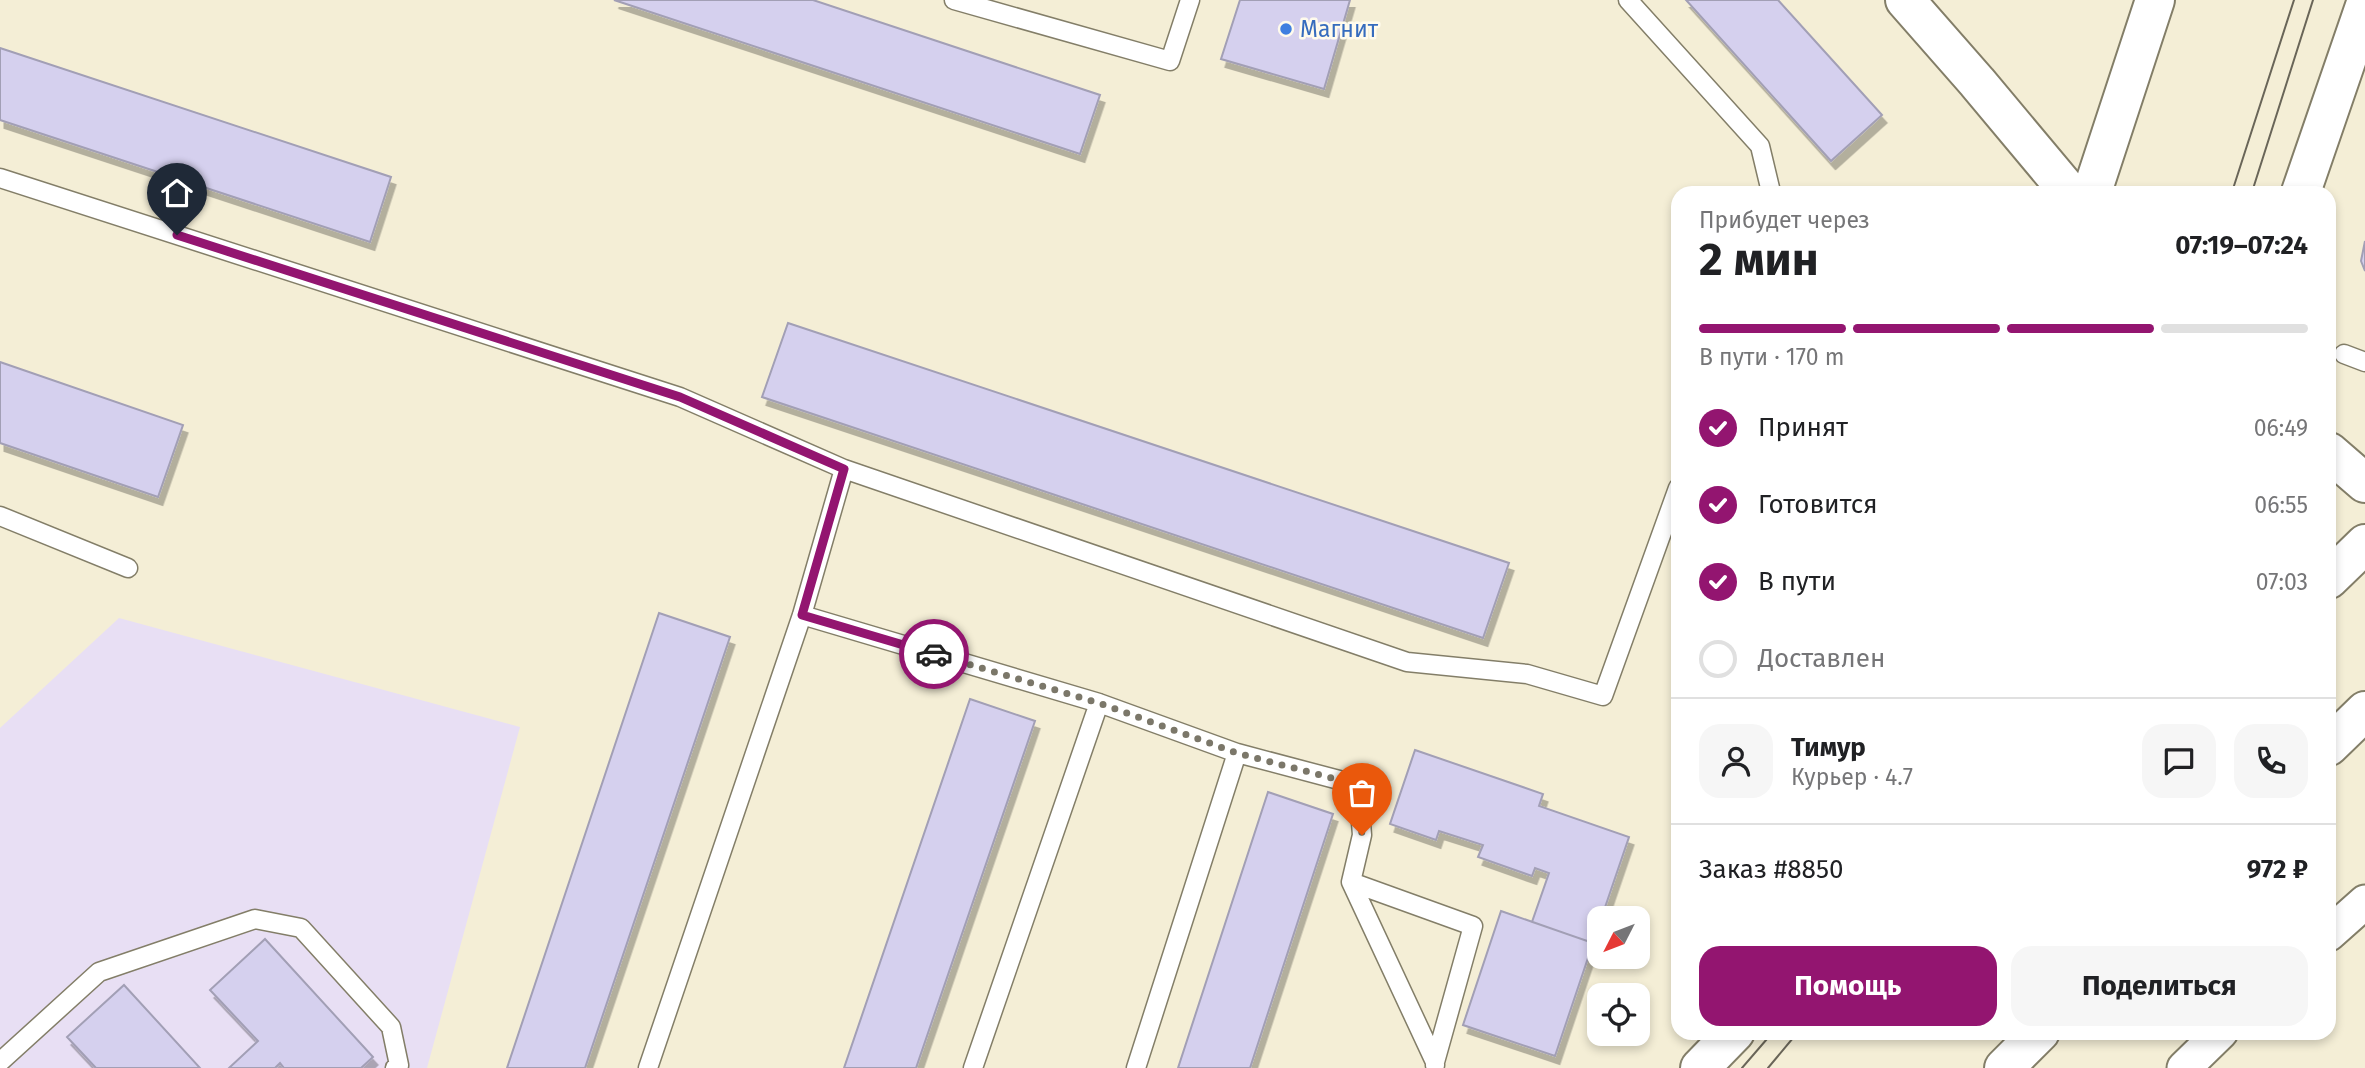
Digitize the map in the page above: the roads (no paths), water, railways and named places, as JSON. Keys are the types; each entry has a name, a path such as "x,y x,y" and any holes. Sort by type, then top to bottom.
{"main road":[{"path":"1905,0 2064,186"},
{"path":"2094,186 2155,0"},
{"path":"2303,186 2365,6"},
{"path":"2336,459 2365,483"},
{"path":"2336,572 2365,544"},
{"path":"2336,739 2365,710"},
{"path":"1700,1068 1727,1040"},
{"path":"2004,1068 2032,1040"}],"street":[{"path":"2336,928 2365,902"},
{"path":"2184,1068 2213,1040"}],"lane":[{"path":"954,0 1170,61 1191,0"},
{"path":"1628,0 1760,146 1770,186"},
{"path":"0,177 680,397 844,469 1407,662 1527,674 1603,696 1671,507"},
{"path":"2344,354 2365,362"},
{"path":"648,1068 802,615 844,469"},
{"path":"0,516 128,568"},
{"path":"802,615 1099,703 1237,753 1358,785 1362,835 1351,882 1434,1065"},
{"path":"972,1068 1099,703"},
{"path":"1136,1068 1237,753"},
{"path":"1351,882 1473,926 1434,1065"},
{"path":"0,1062 99,972 255,919 301,928 391,1027 399,1065 395,1068"}],"tram line":[{"path":"2234,186 2294,0"},
{"path":"2254,186 2313,0"},
{"path":"1742,1068 1766,1040"},
{"path":"1768,1068 1791,1040"}],"place":[{"name":"Магнит","path":"1286,29"}]}
